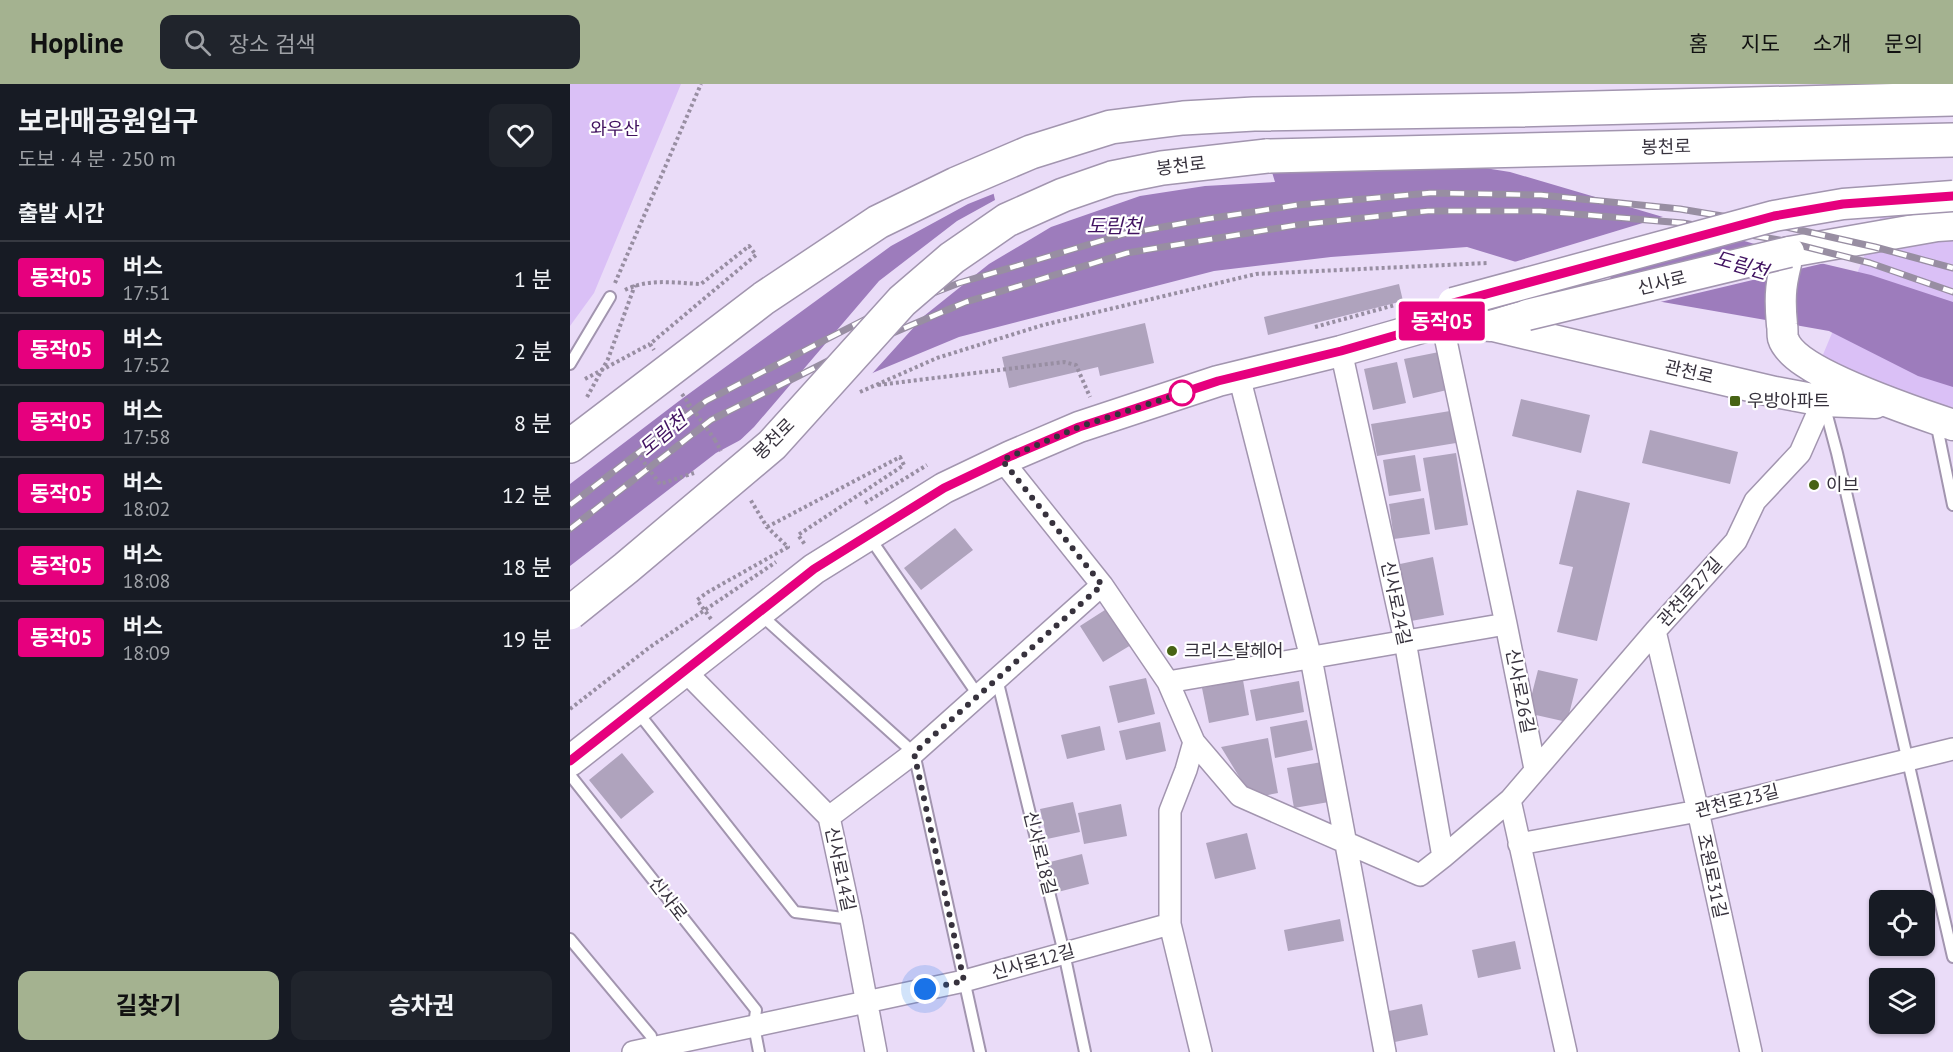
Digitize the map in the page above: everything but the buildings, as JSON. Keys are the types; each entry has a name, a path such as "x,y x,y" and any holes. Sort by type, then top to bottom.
{"main road":[{"path":"570,446 773,292 878,222 956,184 1031,152 1111,127 1184,118 1254,114 1953,99"},
{"name":"봉천로","path":"570,613 772,445 902,301 952,258 1007,220 1064,195 1112,178 1162,168 1267,156 1953,140"},
{"name":"신사로","path":"570,761 814,569 944,488 1079,427 1239,376 1341,351 1447,313 1774,216 1843,204 1953,196"},
{"name":"신사로","path":"1447,313 1491,326 1527,315 1789,252 1953,225"},
{"name":"관천로","path":"1789,252 1780,284 1779,307 1783,338 1788,347 1800,360 1849,386 1890,404 1944,422"},
{"name":"관천로","path":"1491,326 1775,392 1823,401 1890,404"}],"street":[{"name":"신사로26길","path":"1447,313 1535,769"},
{"name":"신사로24길","path":"1341,351 1405,641 1443,857"},
{"path":"1239,376 1311,658 1385,1052"},
{"name":"관천로27길","path":"1535,769 1736,541 1755,501 1800,453 1823,401"},
{"path":"1002,460 1102,585 1168,682 1194,742 1240,796 1420,874 1510,800 1535,769"},
{"path":"829,817 914,753 1102,585"},
{"path":"1168,682 1506,624"},
{"name":"조원로31길","path":"1655,631 1698,811 1750,1052"},
{"name":"신사로14길","path":"685,670 829,817 876,1052"},
{"path":"1194,742 1170,811 1170,924 1201,1052"},
{"name":"관천로23길","path":"1519,844 1698,811 1953,749"},
{"path":"1510,800 1566,1052"},
{"name":"신사로12길","path":"646,1051 964,981 1170,924"}],"lane":[{"path":"570,364 610,297"},
{"path":"1823,401 1950,935 1953,957"},
{"name":"관천로","path":"1944,422 1953,505"},
{"path":"868,535 978,695"},
{"path":"759,613 914,753 980,1052"},
{"name":"신사로18길","path":"997,678 1064,953 1085,1052"},
{"path":"636,710 795,912 851,920"},
{"name":"신사로","path":"570,775 756,1010 754,1026"},
{"path":"570,939 651,1036 646,1051"},
{"path":"754,1026 759,1052"}],"path":[{"path":"610,297 701,84"},
{"path":"585,380 650,344 756,255 749,246 701,284 655,282 635,285 610,297"},
{"path":"1043,325 1256,274 1487,263"},
{"path":"586,397 608,359 635,285"},
{"path":"871,386 1064,362 1076,365 1090,397"},
{"path":"699,472 660,484 640,457 689,405 715,440"},
{"path":"726,639 697,600 788,547 767,527 900,457 904,465 798,535 804,542"}],"green space":[{"name":"와우산","path":"570,84 681,84 594,293 570,326"},
{"path":"1884,209 1953,214 1953,427 1809,388"}],"water":[{"name":"도림천","path":"1409,156 1510,172 1816,262 1871,275 1953,302 1953,387 1918,376 1829,331 1628,296 1467,247 1331,257 1214,271 959,337 846,384 716,453 570,566 570,484 891,246 968,204 1038,176"}],"pier":[{"path":"1262,140 1275,182 1205,186 1140,196 1051,227 989,264 924,316 868,378 847,386 731,449 754,427 879,281 957,221 995,200 993,191 1037,173 1112,153 1186,142"},
{"path":"1669,215 1732,234 1609,271 1611,280 1761,243 1829,262 1656,303 1628,298 1511,263"}],"railway":[{"path":"570,505 706,401 866,319 959,283 1124,234 1207,219 1297,205 1430,193 1541,195 1680,209 1782,226 1953,268"},
{"path":"570,529 711,420 836,357 966,302 1127,253 1297,225 1428,211 1540,211 1683,223 1779,240 1870,263 1953,292"}],"bus line":[{"name":"동작05","path":"570,761 814,569 944,488 1079,427 1218,381 1341,351 1442,322 1453,303 1774,216 1843,204 1953,196"}],"place":[{"name":"우방아파트","path":"1735,401"},
{"name":"이브","path":"1814,485"},
{"name":"크리스탈헤어","path":"1172,651"}],"route":[{"path":"925,989 964,981 914,753 1102,585 1002,460 1079,427 1182,393"}]}
